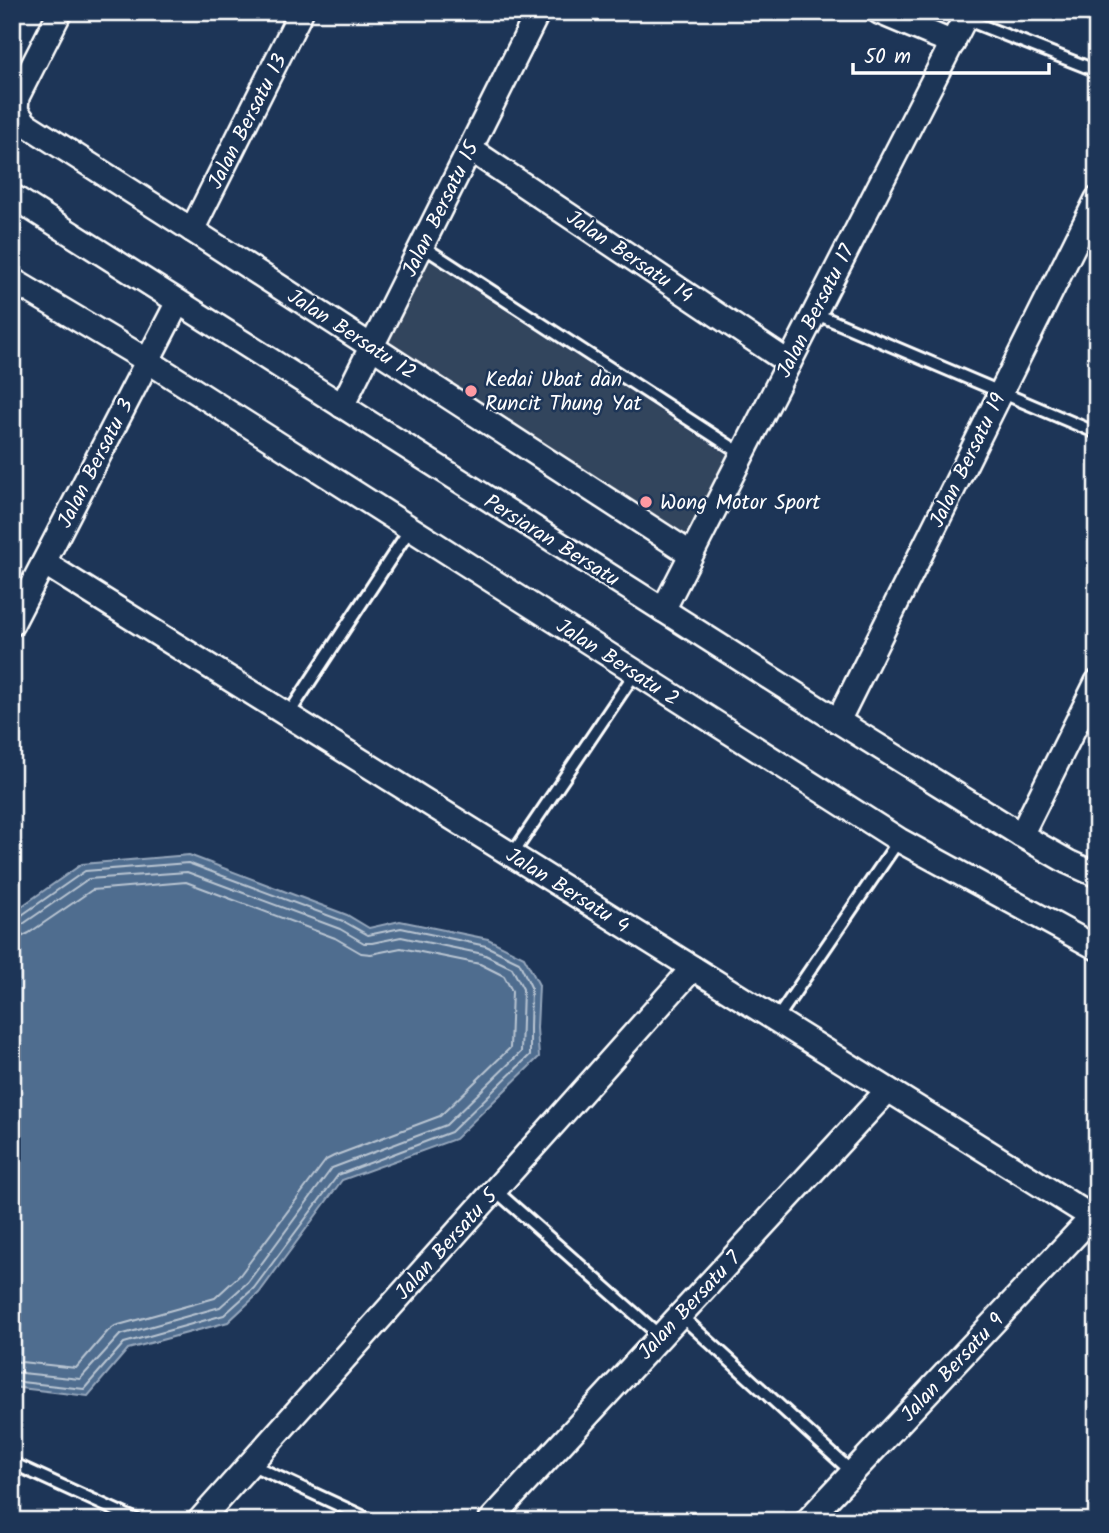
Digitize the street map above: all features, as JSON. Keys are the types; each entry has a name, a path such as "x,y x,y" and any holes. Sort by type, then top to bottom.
{"street":[{"name":"Jalan Bersatu 12","path":"60,12 17,97 16,111 26,124 691,554"},
{"name":"Jalan Bersatu 13","path":"192,230 301,12"},
{"path":"879,12 953,43"},
{"name":"Jalan Bersatu 17","path":"663,610 967,16"},
{"name":"Jalan Bersatu 15","path":"342,406 470,149 532,17"},
{"name":"Jalan Bersatu 14","path":"470,149 789,363"},
{"name":"Persiaran Bersatu","path":"12,197 838,721 1021,835 1097,875"},
{"name":"Jalan Bersatu 19","path":"838,721 1097,198"},
{"name":"Jalan Bersatu 2","path":"12,280 148,361 899,840 1097,948"},
{"name":"Jalan Bersatu 3","path":"12,624 178,302"},
{"name":"Jalan Bersatu 4","path":"44,563 888,1090 1094,1215"},
{"path":"1021,835 1097,682"},
{"name":"Jalan Bersatu 5","path":"199,1521 694,968"},
{"name":"Jalan Bersatu 7","path":"490,1521 888,1090"},
{"name":"Jalan Bersatu 9","path":"807,1521 1094,1215"}],"lane":[{"path":"967,16 1097,71"},
{"path":"422,246 742,454"},
{"path":"814,313 1097,433"},
{"path":"288,715 410,529"},
{"path":"512,855 635,673"},
{"path":"776,1020 899,840"},
{"path":"495,1190 660,1336"},
{"path":"680,1315 853,1473"},
{"path":"12,1463 139,1521"},
{"path":"250,1464 373,1521"}],"shaded area":[{"path":"425,258 729,456 686,540 387,344"}],"water":[{"path":"189,855 347,915 369,928 400,921 488,939 524,957 539,985 539,1057 455,1139 342,1180 259,1293 228,1322 128,1349 88,1396 12,1387 12,913 82,864"}],"place":[{"name":"Kedai Ubat dan Runcit Thung Yat","path":"471,391"},
{"name":"Wong Motor Sport","path":"646,502"}]}
